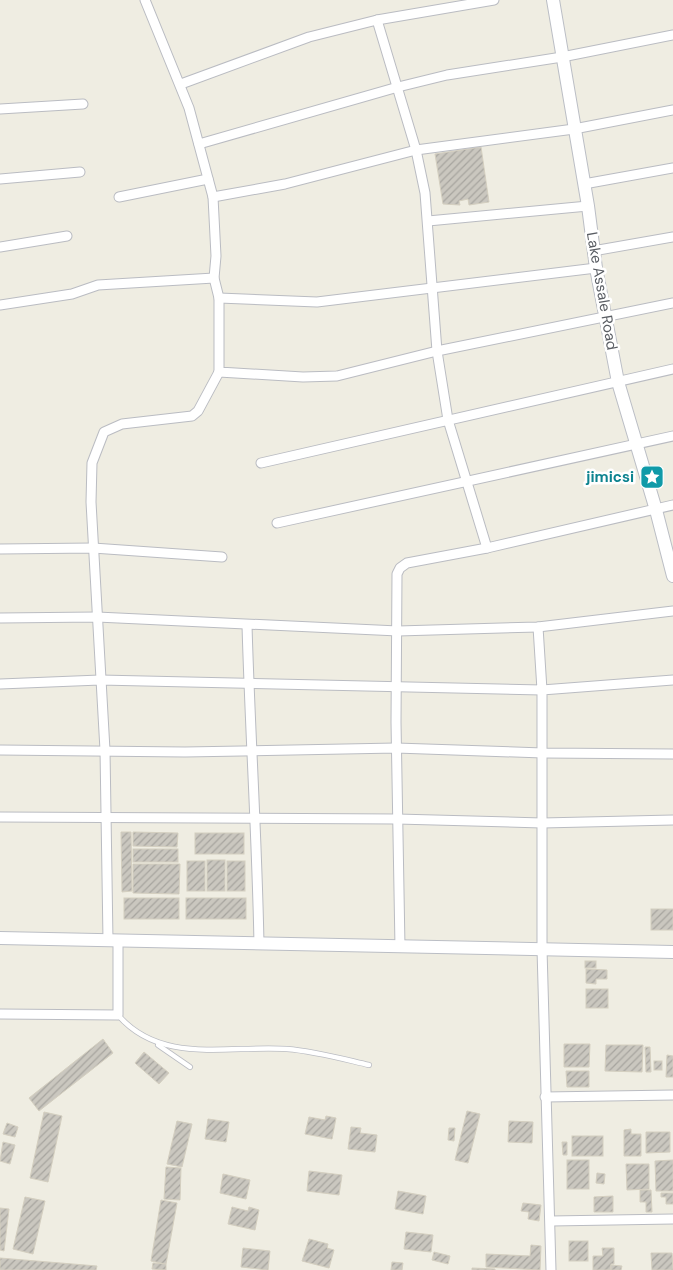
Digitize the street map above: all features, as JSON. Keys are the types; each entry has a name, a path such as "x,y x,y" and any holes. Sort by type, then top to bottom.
{"main road":[{"name":"Lake Assale Road","path":"555,1 562,57 588,206 593,251 618,382 673,573"},
{"path":"0,938 673,952"}],"street":[{"path":"0,1014 118,1015 93,548 92,463 104,432 122,424 192,416 198,411 218,372 219,298 214,278 216,256 213,197 180,84 145,0"},
{"path":"180,84 309,37 377,20 494,0"},
{"path":"377,20 416,150 428,221 437,351 448,420 488,548"},
{"path":"199,144 398,87 447,75 562,57 673,36"},
{"path":"0,109 83,104"},
{"path":"213,197 284,184 416,150 574,129 673,110"},
{"path":"584,184 673,168"},
{"path":"0,179 80,172"},
{"path":"119,197 208,179"},
{"path":"428,221 588,206"},
{"path":"0,247 67,236"},
{"path":"593,251 673,237"},
{"path":"219,298 317,302 596,268"},
{"path":"0,305 72,294 98,285 214,278"},
{"path":"218,372 303,377 337,376 437,351 673,303"},
{"path":"261,463 673,369"},
{"path":"277,523 636,446 673,436"},
{"path":"400,947 396,686 398,574 400,568 407,563 488,548 673,505"},
{"path":"0,549 93,548 222,557"},
{"path":"0,618 97,617 398,631 538,627 673,611"},
{"path":"247,625 250,751 256,819 259,944"},
{"path":"538,627 542,690 542,949 551,1270"},
{"path":"0,684 100,680 248,685 396,686 542,690 673,680"},
{"path":"0,750 250,751 396,748 543,753 673,754"},
{"path":"0,817 397,819 542,823 673,820"},
{"path":"545,1097 673,1095"},
{"path":"551,1221 673,1219"}],"lane":[{"path":"118,1015 127,1025 190,1067"},
{"path":"155,1044 203,1050 288,1049 369,1065"}],"building":[{"path":"481,147 489,202 469,205 468,199 459,201 460,205 443,204 435,154"},
{"path":"121,832 131,832 132,891 122,892"},
{"path":"133,832 178,833 177,847 133,846"},
{"path":"195,833 244,833 244,854 195,854"},
{"path":"133,849 178,849 178,862 133,862"},
{"path":"207,860 225,860 225,891 207,891"},
{"path":"187,861 205,861 205,891 187,891"},
{"path":"227,861 245,861 245,891 227,891"},
{"path":"133,864 180,864 179,894 133,893"},
{"path":"124,898 179,898 179,919 124,919"},
{"path":"186,898 246,898 246,919 186,919"},
{"path":"651,909 673,909 673,930 651,930"},
{"path":"585,961 596,961 596,968 585,968"},
{"path":"586,969 607,970 607,979 596,979 596,984 586,983"},
{"path":"586,989 608,989 608,1008 586,1008"},
{"path":"103,1039 113,1053 39,1111 29,1098"},
{"path":"564,1044 590,1044 589,1067 564,1067"},
{"path":"606,1045 643,1045 642,1072 605,1071"},
{"path":"645,1047 650,1047 651,1072 646,1072"},
{"path":"144,1052 169,1073 159,1084 135,1063"},
{"path":"667,1055 673,1056 673,1077 666,1077"},
{"path":"654,1061 662,1061 662,1070 654,1070"},
{"path":"566,1071 589,1071 589,1087 567,1087"},
{"path":"467,1111 480,1114 468,1163 455,1160"},
{"path":"44,1112 62,1116 48,1182 30,1178"},
{"path":"326,1116 336,1118 332,1139 305,1134 309,1117 325,1120"},
{"path":"208,1119 229,1122 226,1142 205,1139"},
{"path":"177,1121 192,1124 182,1167 167,1164"},
{"path":"509,1121 533,1122 532,1143 508,1142"},
{"path":"7,1123 18,1127 15,1137 3,1134"},
{"path":"351,1127 361,1128 360,1133 377,1135 375,1152 348,1149"},
{"path":"449,1128 455,1128 454,1141 448,1140"},
{"path":"631,1129 631,1134 641,1134 641,1156 624,1156 624,1130"},
{"path":"646,1132 670,1132 670,1152 646,1153"},
{"path":"572,1136 603,1136 603,1156 572,1156"},
{"path":"3,1142 15,1145 10,1164 0,1161"},
{"path":"562,1142 567,1142 567,1155 563,1155"},
{"path":"567,1160 589,1160 589,1189 567,1189"},
{"path":"673,1160 673,1191 656,1191 655,1161"},
{"path":"626,1164 649,1164 649,1189 627,1190"},
{"path":"166,1167 181,1168 180,1200 164,1199"},
{"path":"309,1171 342,1175 339,1195 307,1191"},
{"path":"597,1173 605,1174 604,1184 596,1183"},
{"path":"223,1174 250,1180 246,1199 220,1193"},
{"path":"640,1190 651,1190 652,1212 646,1212 646,1202 640,1202"},
{"path":"398,1191 426,1196 423,1214 395,1209"},
{"path":"661,1193 673,1193 673,1204 666,1204 666,1197 661,1197"},
{"path":"613,1196 613,1212 594,1212 594,1197"},
{"path":"25,1197 45,1201 33,1254 13,1249"},
{"path":"161,1200 177,1203 166,1264 151,1261"},
{"path":"523,1203 541,1205 539,1221 528,1219 529,1212 521,1211"},
{"path":"232,1207 248,1211 249,1207 259,1210 255,1230 228,1224"},
{"path":"0,1208 9,1209 4,1251 0,1250"},
{"path":"406,1232 433,1235 431,1252 404,1249"},
{"path":"309,1239 328,1244 327,1248 334,1250 329,1268 302,1261"},
{"path":"569,1241 588,1241 588,1261 569,1261"},
{"path":"531,1245 541,1246 540,1270 486,1267 486,1254 530,1256"},
{"path":"243,1248 270,1251 268,1270 241,1267"},
{"path":"602,1248 614,1248 614,1264 611,1264 611,1270 593,1270 593,1256 603,1256"},
{"path":"434,1252 450,1256 448,1264 432,1260"},
{"path":"651,1253 672,1253 673,1270 652,1270"},
{"path":"0,1258 97,1266 96,1270 0,1270"},
{"path":"392,1262 403,1263 402,1270 391,1270"},
{"path":"153,1263 166,1264 166,1270 152,1269"},
{"path":"611,1265 622,1266 621,1270 611,1270"},
{"path":"472,1268 495,1269 495,1270 472,1270"}],"place":[{"name":"jimicsi","path":"652,477"}]}
